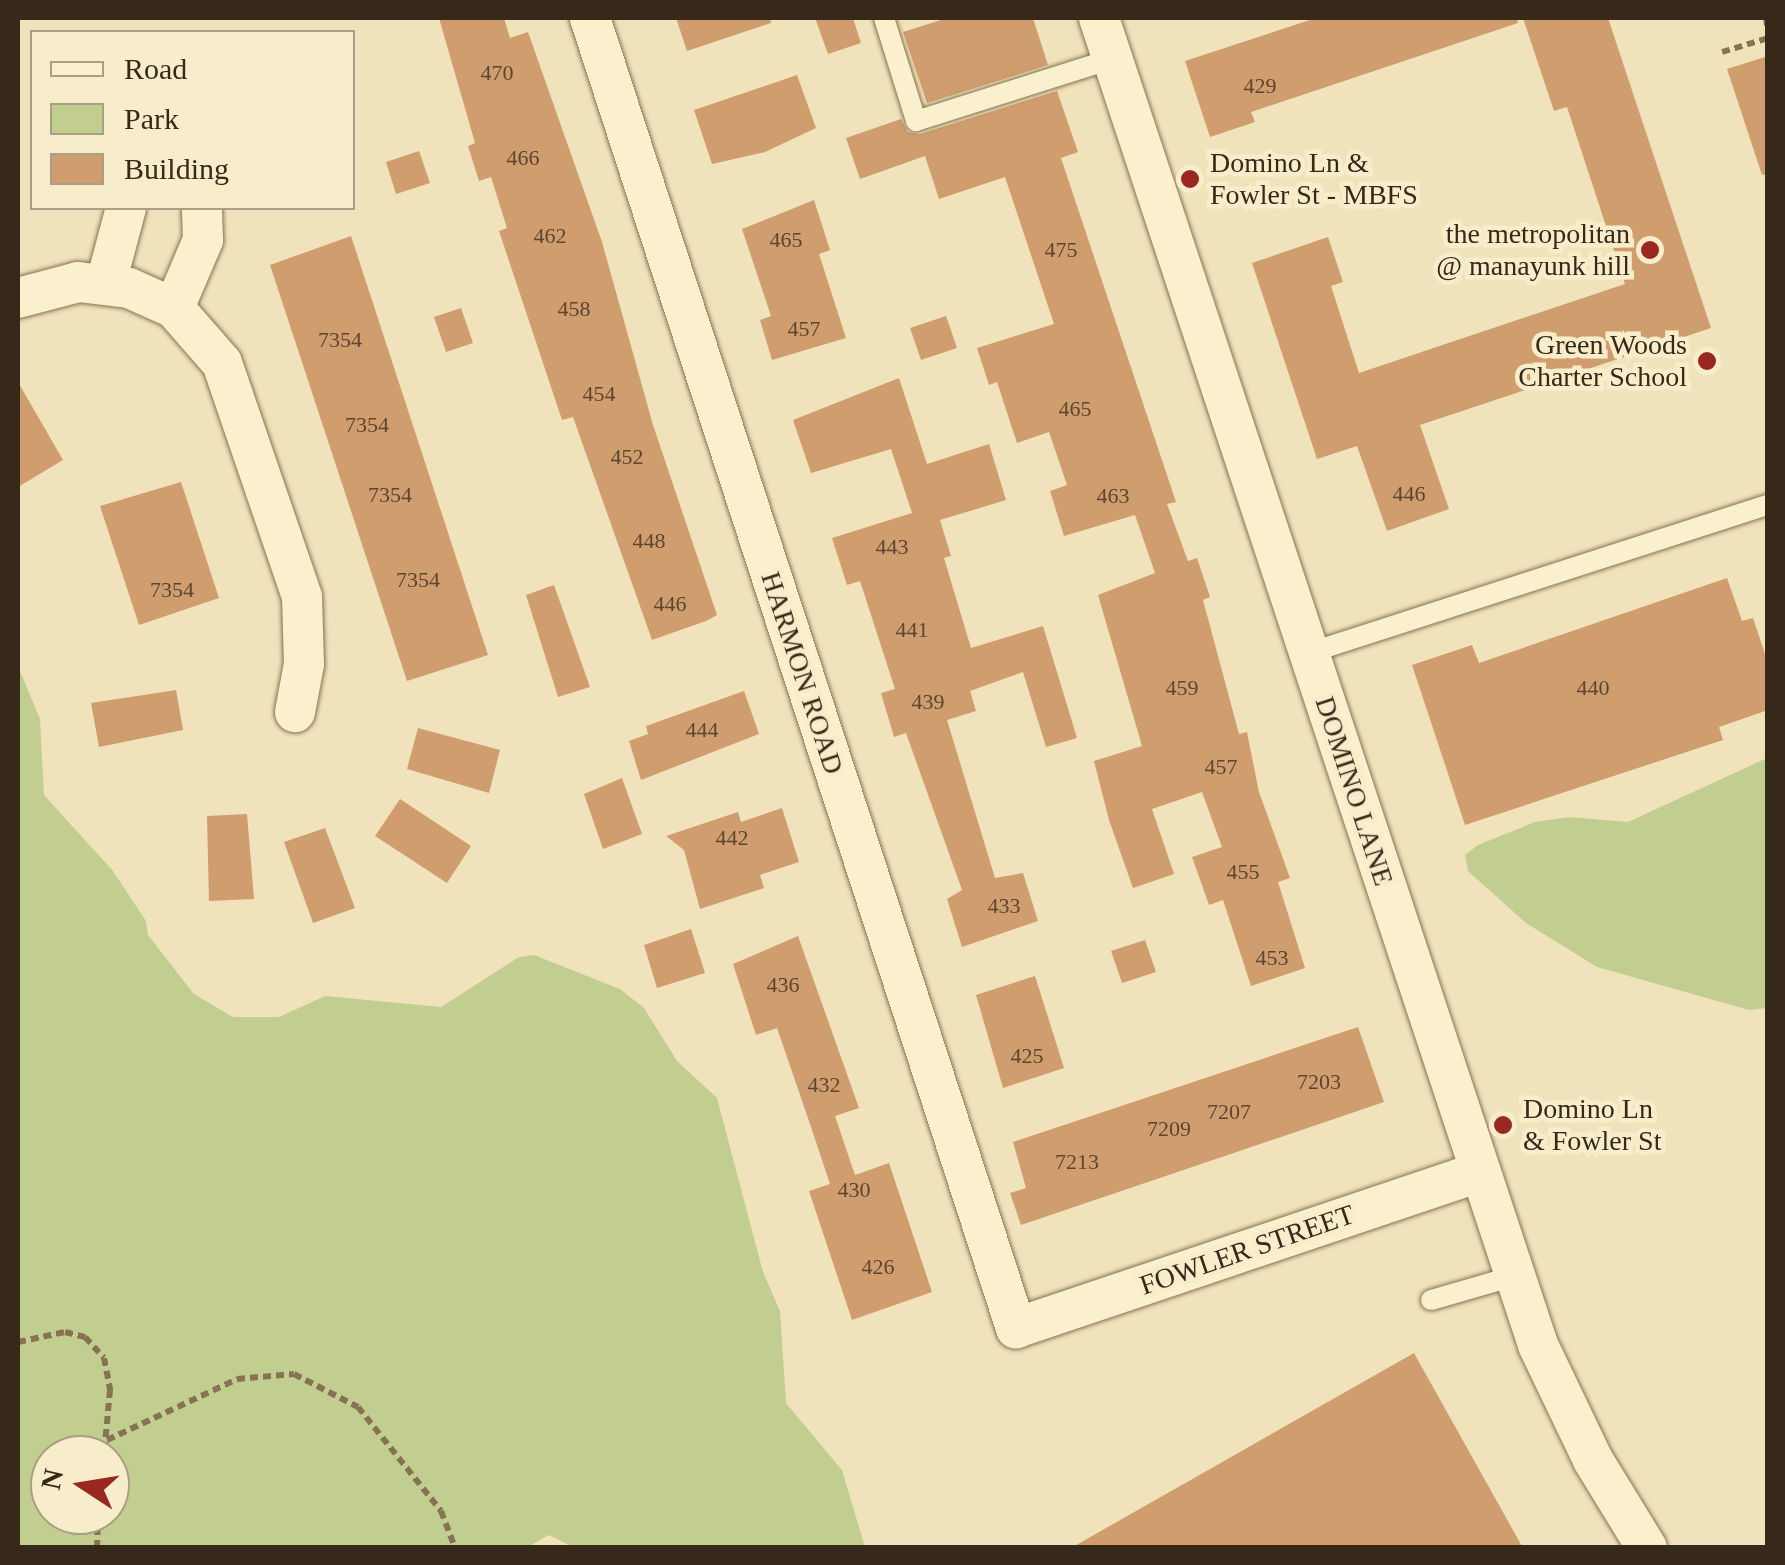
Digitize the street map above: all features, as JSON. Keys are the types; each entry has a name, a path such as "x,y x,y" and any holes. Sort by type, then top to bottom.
{"street":[{"name":"HARMON ROAD","path":"590,18 1016,1328"},
{"name":"DOMINO LANE","path":"1099,18 1514,1276 1565,1406 1647,1548"},
{"path":"106,283 125,210"},
{"path":"174,308 203,240 202,210"},
{"path":"18,298 54,286 106,283 174,308 202,336 234,391 302,597 304,664 294,712"},
{"name":"FOWLER STREET","path":"1016,1328 1479,1172"}],"lane":[{"path":"884,18 916,121 1112,58"},
{"path":"1309,654 1768,505"},
{"path":"1431,1300 1514,1276"}],"path":[{"path":"1722,52 1768,35 1766,18"},
{"path":"18,1342 65,1332 85,1337 104,1358 110,1390 107,1435"},
{"path":"118,1435 236,1379 294,1374 358,1407 441,1511 455,1548"}],"green space":[{"path":"18,666 40,719 44,795 113,871 146,921 148,935 194,994 233,1017 279,1017 325,996 441,1007 519,957 534,955 620,989 644,1008 677,1061 717,1098 763,1272 780,1311 786,1403 842,1470 865,1547 575,1548 549,1535 526,1548 18,1547"},
{"path":"1767,758 1767,1008 1749,1010 1597,967 1526,923 1468,871 1465,855 1478,845 1535,822 1569,817 1628,822"}],"building":[{"path":"439,18 504,18 510,38 528,32 602,242 653,425 717,615 706,621 652,640 573,417 562,420 499,231 507,228 491,177 479,181 468,146 475,143"},
{"path":"676,18 770,18 771,23 687,51"},
{"path":"815,18 853,18 861,43 828,54"},
{"path":"947,18 1033,18 1048,65 927,103 903,32"},
{"path":"1316,18 1517,18 1518,23 1251,112 1255,122 1210,137 1185,61"},
{"name":"the metropolitan @ manayunk hill","path":"1523,18 1608,18 1711,328 1420,425 1449,509 1387,531 1357,446 1317,459 1252,263 1328,237 1343,282 1331,286 1359,373 1625,284 1567,107 1554,111"},
{"path":"1768,56 1768,174 1762,175 1727,69"},
{"path":"797,75 816,128 765,152 712,164 694,110"},
{"path":"1057,91 1078,152 1061,158 1176,502 1167,504 1188,561 1197,558 1210,597 1203,600 1239,734 1247,732 1259,792 1290,878 1278,882 1305,968 1251,986 1223,900 1209,905 1192,857 1222,847 1202,792 1152,809 1174,874 1133,888 1109,820 1094,761 1142,746 1098,595 1155,573 1135,515 1064,536 1050,491 1067,485 1049,432 1017,443 997,382 989,385 977,348 1054,324 1005,177 939,199 925,156 860,179 846,138 901,119 908,132 920,134"},
{"path":"419,151 430,183 396,194 386,162"},
{"path":"814,200 830,250 819,254 846,338 772,360 760,320 771,316 742,229"},
{"path":"351,236 488,655 407,681 270,265"},
{"path":"461,308 473,343 446,352 434,317"},
{"path":"946,316 957,348 921,360 910,328"},
{"path":"899,378 927,464 989,444 1006,500 940,520 951,556 944,558 971,648 1043,626 1077,738 1046,747 1023,672 970,691 976,711 947,720 995,878 1023,873 1038,921 962,947 947,899 962,890 906,733 894,737 881,693 895,689 860,581 847,585 832,538 912,513 891,449 811,473 793,420"},
{"path":"18,382 63,460 18,487"},
{"path":"181,482 219,598 139,625 100,506"},
{"path":"1727,578 1742,621 1753,618 1768,663 1768,710 1719,727 1723,740 1465,825 1412,665 1472,645 1479,663"},
{"path":"554,585 590,687 558,697 526,595"},
{"path":"176,690 183,730 99,747 91,703"},
{"path":"744,691 759,734 641,780 629,741 648,734 646,726"},
{"path":"418,728 500,750 489,793 407,769"},
{"path":"622,778 642,834 603,849 584,794"},
{"path":"400,799 471,846 447,883 375,836"},
{"path":"782,808 799,862 760,875 764,888 700,909 684,850 666,836 738,812 741,822"},
{"path":"247,814 254,899 209,901 207,816"},
{"path":"325,828 355,908 313,923 284,842"},
{"path":"691,929 705,973 657,988 644,945"},
{"path":"798,936 859,1108 835,1116 855,1175 889,1163 932,1292 852,1320 809,1191 830,1184 810,1124 777,1028 756,1035 733,964"},
{"path":"1145,940 1156,972 1122,983 1111,951"},
{"path":"1035,976 1064,1068 1003,1088 976,995"},
{"path":"1358,1027 1384,1102 1021,1225 1010,1193 1026,1188 1013,1142"},
{"path":"1414,1353 1523,1548 1071,1548"}],"place":[{"name":"Domino Ln & Fowler St - MBFS","path":"1190,179"},
{"name":"the metropolitan @ manayunk hill","path":"1650,250"},
{"name":"Green Woods Charter School","path":"1707,361"},
{"name":"Domino Ln & Fowler St","path":"1503,1125"}]}
